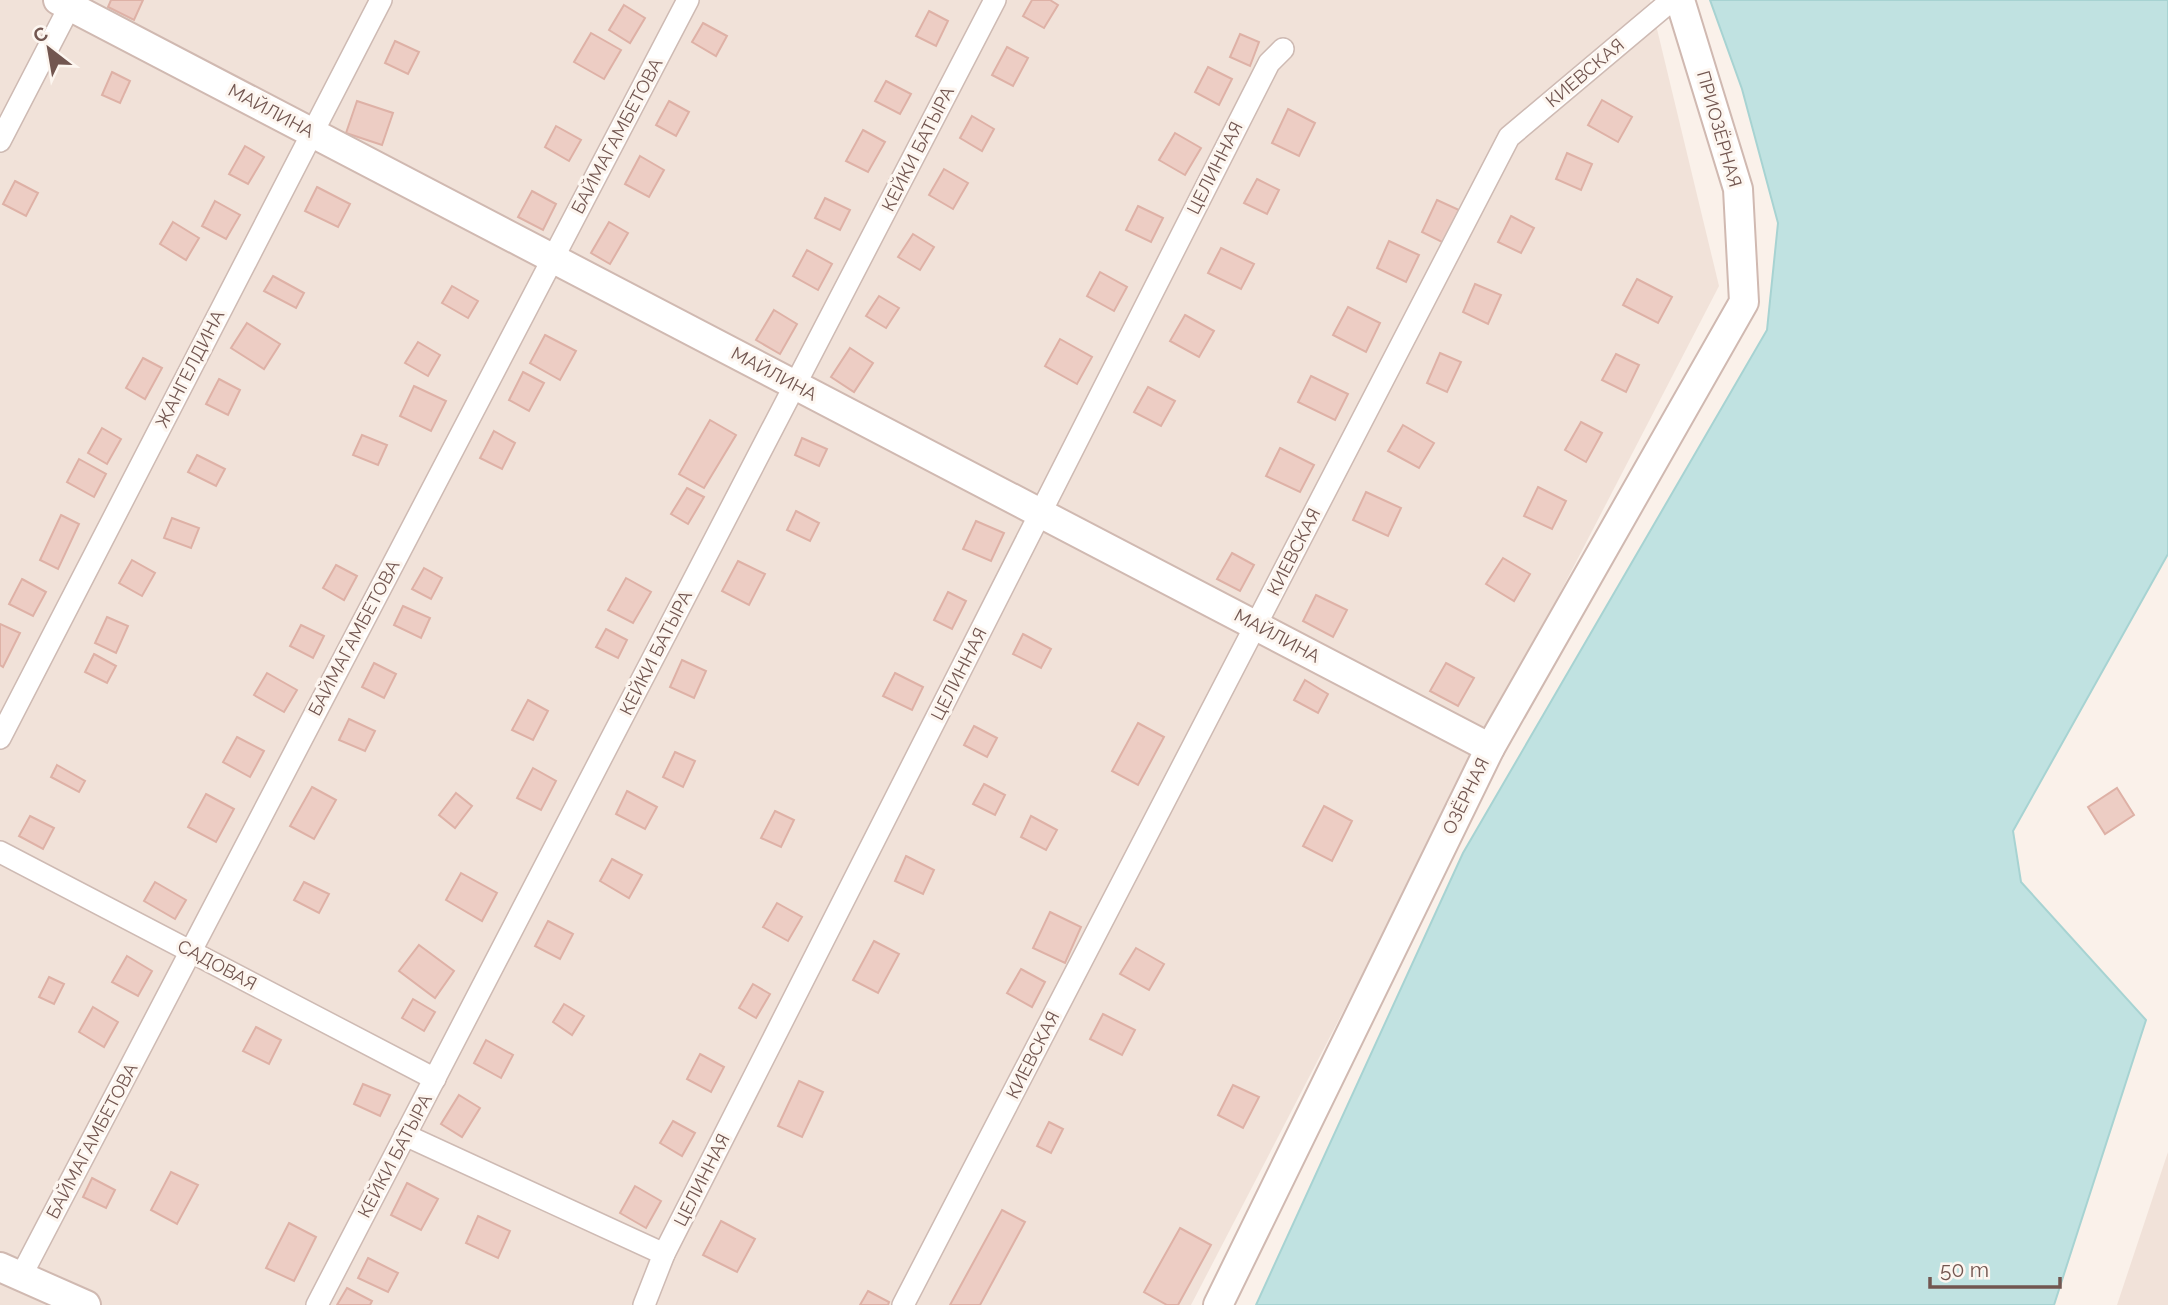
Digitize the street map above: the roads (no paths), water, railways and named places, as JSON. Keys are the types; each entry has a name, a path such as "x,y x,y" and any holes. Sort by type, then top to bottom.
{"street":[{"name":"ЖАНГЕЛДИНА","path":"0,738 380,0"},
{"name":"БАЙМАГАМБЕТОВА","path":"10,1272 191,951 688,0"},
{"name":"КЕЙКИ БАТЫРА","path":"317,1305 995,0"},
{"name":"КИЕВСКАЯ","path":"903,1305 1509,136 1672,0"},
{"name":"ПРИОЗЁРНАЯ","path":"1680,0 1738,189 1744,302"},
{"name":"МАЙЛИНА","path":"67,2 312,133 1490,748"},
{"path":"0,141 67,2"},
{"name":"ЦЕЛИННАЯ","path":"644,1305 664,1254 1040,513 1269,63 1283,49"},
{"name":"ОЗЁРНАЯ","path":"1218,1305 1490,748 1744,302"},
{"name":"САДОВАЯ","path":"0,852 435,1079"},
{"path":"405,1135 664,1254"},
{"path":"10,1272 86,1305"}],"water":[{"path":"1710,0 2168,0 2168,554 2013,831 2021,882 2146,1020 2054,1305 1256,1305 1463,853 1767,330 1778,223 1742,89"}]}
